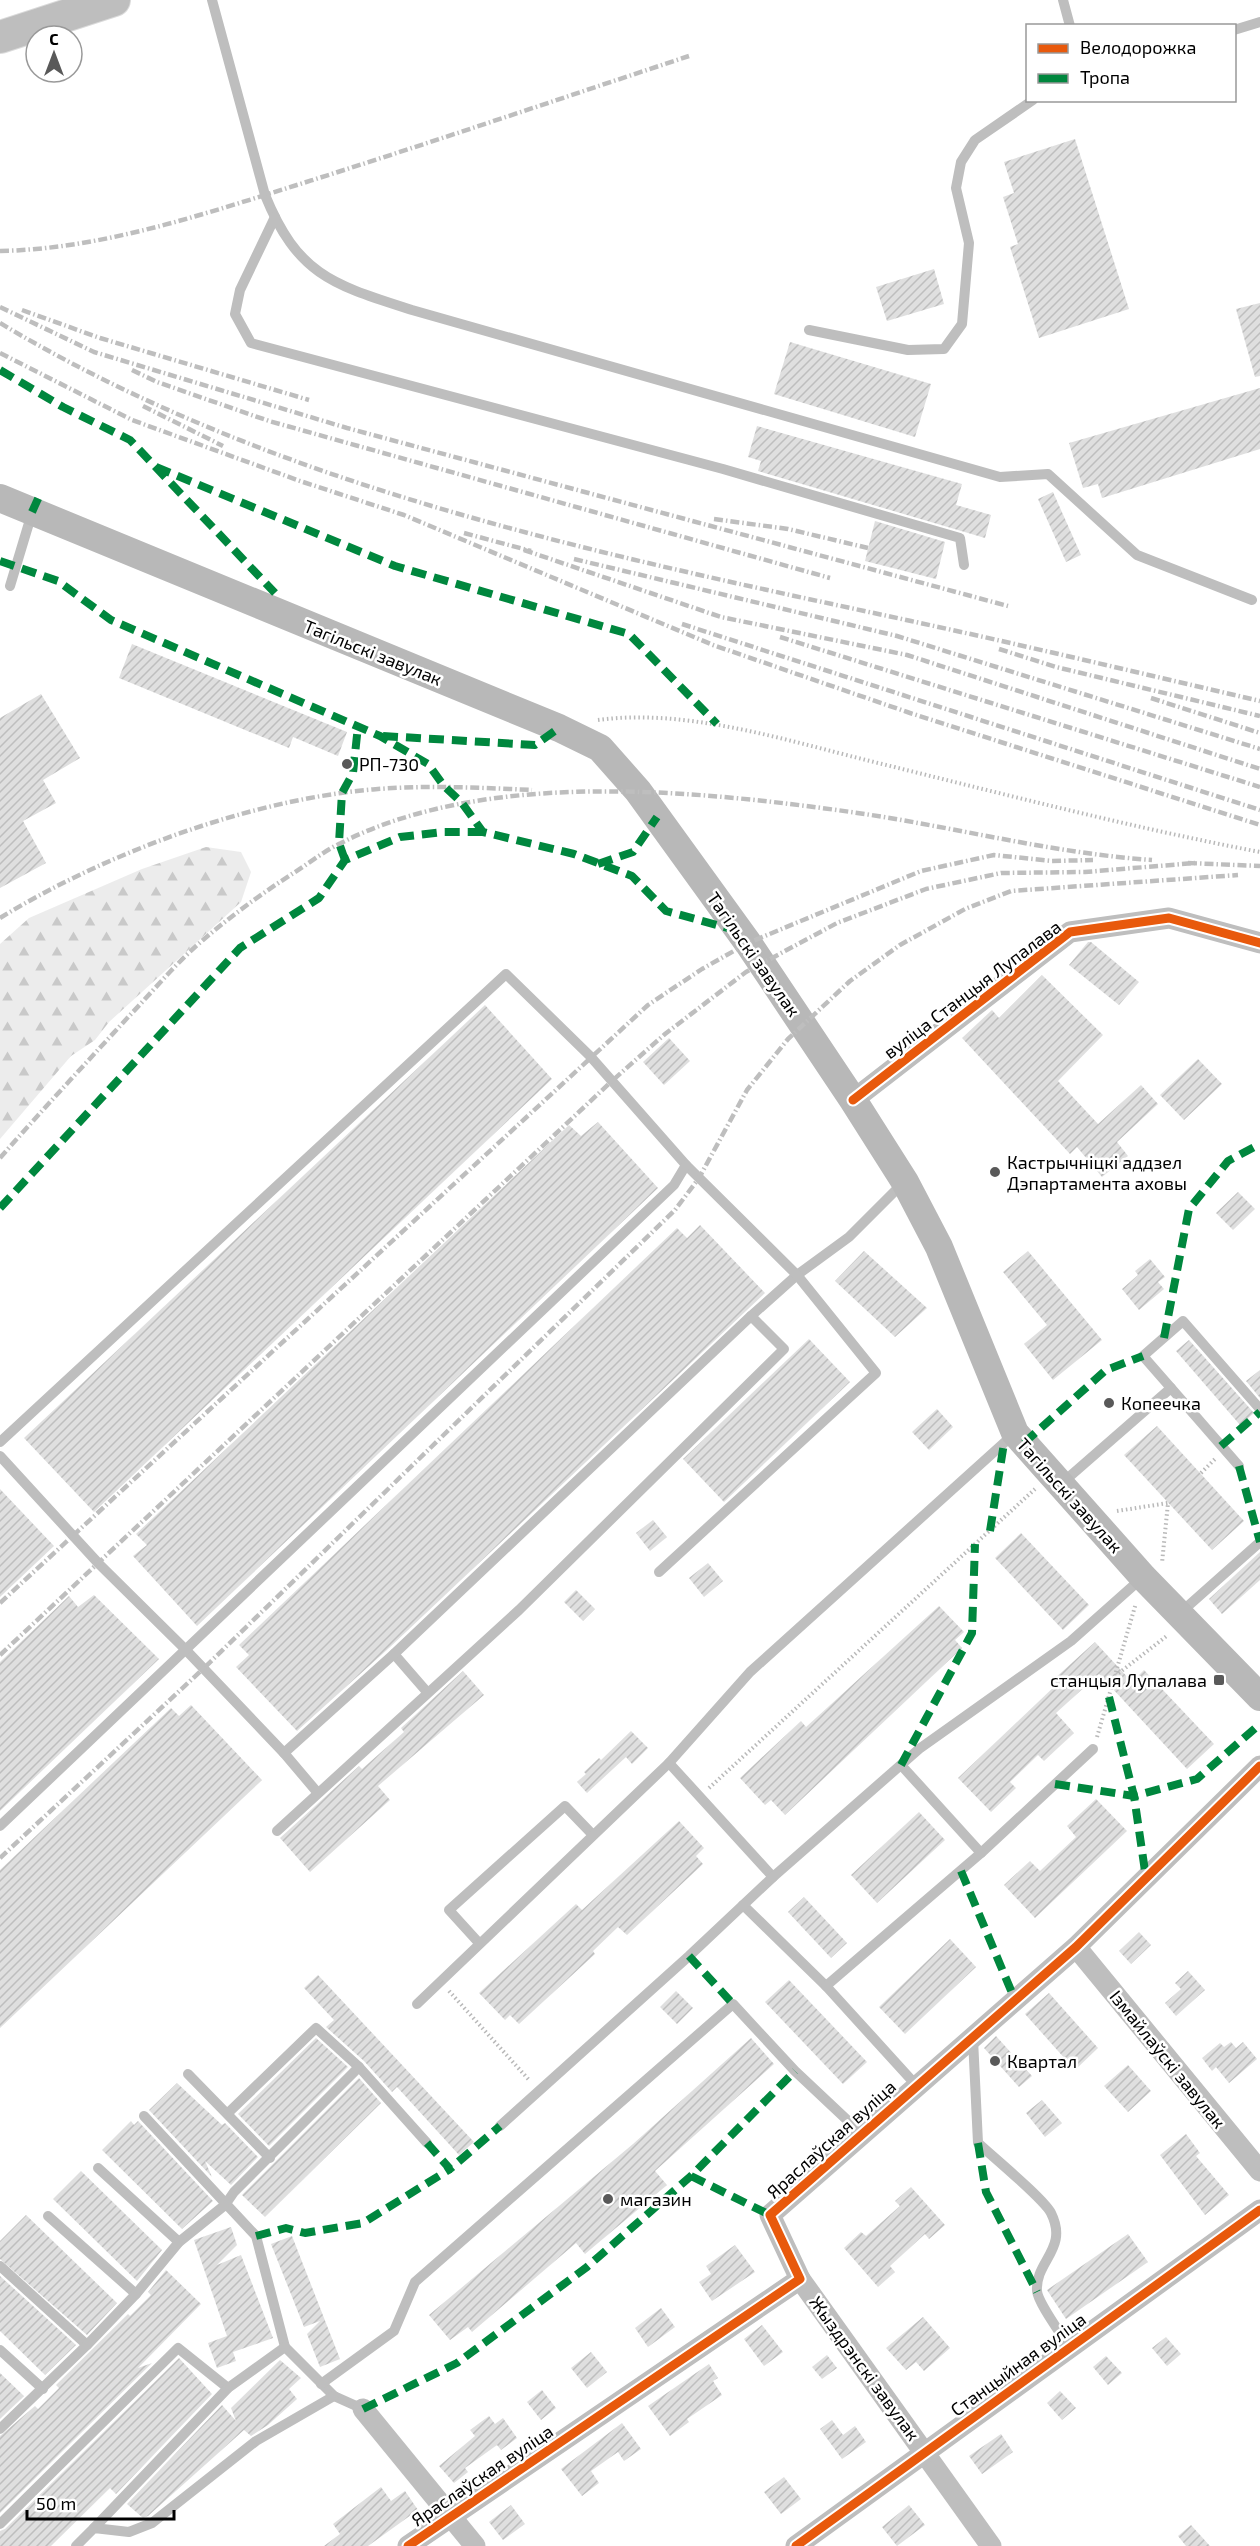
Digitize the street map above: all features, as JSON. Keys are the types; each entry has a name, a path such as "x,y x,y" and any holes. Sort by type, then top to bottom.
{"main road":[{"path":"0,37 114,0"},
{"name":"Тагільскі завулак","path":"0,498 559,728 600,748 638,791 744,937 905,1182 939,1247 1015,1432 1057,1479 1152,1572 1183,1618 1260,1697"}],"street":[{"name":"вуліца Станцыя Лупалава","path":"853,1101 1070,932 1169,918 1260,943"},
{"name":"Яраслаўская вуліца","path":"408,2546 800,2279 770,2216 916,2085 1076,1947 1260,1766"},
{"name":"Ізмайлаўскі завулак","path":"1076,1947 1260,2171"},
{"name":"Станцыйная вуліца","path":"796,2546 1260,2210"},
{"name":"Жыздрэнскі завулак","path":"800,2279 991,2546"},
{"path":"363,2409 476,2546"}],"lane":[{"path":"212,0 274,217 303,260 339,285 999,477 1048,474 1137,555 1252,600"},
{"path":"1063,0 1069,24"},
{"path":"1236,29 1260,22"},
{"path":"809,330 908,350 944,349 962,324 969,243 956,188 961,162 975,140 1030,102"},
{"path":"274,217 240,290 235,314 251,344 723,469 960,538 964,565"},
{"path":"10,586 32,512"},
{"path":"0,1442 506,974 613,1080 686,1165 797,1275 876,1373 659,1572"},
{"path":"0,1826 184,1648 674,1185 686,1165"},
{"path":"284,1753 394,1654 751,1316 797,1275 849,1237 905,1182"},
{"path":"278,1831 519,1610 784,1349 751,1316"},
{"path":"1239,1466 1143,1356 1183,1321 1260,1409"},
{"path":"1057,1479 1171,1388"},
{"path":"417,2004 669,1763 750,1672 1015,1432"},
{"path":"0,1456 99,1564 184,1648 318,1792"},
{"path":"1183,1618 1260,1542"},
{"path":"500,2126 772,1876 901,1765 1071,1641 1152,1572"},
{"path":"394,1654 427,1692"},
{"path":"826,1986 981,1853 1094,1749"},
{"path":"669,1763 772,1876"},
{"path":"901,1765 981,1853"},
{"path":"479,1943 449,1910 565,1806 593,1835"},
{"path":"743,1905 826,1986 916,2085"},
{"path":"321,2384 394,2331 415,2282 733,2004 795,2072 862,2134"},
{"path":"228,2113 316,2028 359,2067 426,2143"},
{"path":"973,2036 978,2143 1050,2211 1057,2230 1054,2252 1040,2271 1037,2292 1069,2347"},
{"path":"0,2429 43,2389 136,2294 179,2242 225,2205 234,2192 359,2067"},
{"path":"188,2074 270,2158"},
{"path":"144,2116 256,2236 285,2347 334,2396 363,2409"},
{"path":"98,2168 179,2242"},
{"path":"48,2216 136,2294"},
{"path":"0,2266 87,2345"},
{"path":"76,2546 228,2388 285,2347"},
{"path":"0,2524 178,2348 228,2388"},
{"path":"0,2350 43,2389"},
{"path":"94,2528 129,2532 152,2523 256,2441 334,2396"}],"path":[{"path":"559,728 622,718 717,724 1137,826 1260,852"},
{"path":"699,1796 1057,1479"},
{"path":"1094,1749 1114,1677 1152,1572 1168,1503 1113,1511"},
{"path":"1114,1677 1183,1618"},
{"path":"441,1981 538,2090"}],"green space":[{"path":"206,847 241,852 251,872 241,902 109,1022 95,1040 71,1056 0,1139 0,944 29,918 142,869"}],"building":[{"path":"1075,139 1129,309 1039,338 1010,247 1018,244 1003,197 1014,193 1004,162"},
{"path":"934,269 944,304 887,321 876,287"},
{"path":"1260,303 1260,376 1255,377 1236,309"},
{"path":"790,342 931,384 915,437 774,394"},
{"path":"1260,388 1260,449 1102,498 1098,484 1083,488 1069,443"},
{"path":"757,426 962,484 956,505 991,515 985,538 758,471 761,461 748,457"},
{"path":"1053,492 1081,555 1066,562 1038,499"},
{"path":"875,521 945,542 936,579 865,561"},
{"path":"132,644 347,732 338,756 293,737 289,748 119,678"},
{"path":"41,694 80,758 43,780 56,803 23,821 46,863 0,888 0,718"},
{"path":"1088,942 1091,942 1139,982 1119,1005 1069,965"},
{"path":"1042,975 1103,1035 1058,1081 1098,1124 1141,1085 1158,1104 1117,1142 1128,1156 1102,1177 1077,1147 1070,1154 962,1038 992,1010 999,1018"},
{"path":"485,1005 552,1079 94,1512 24,1438"},
{"path":"669,1038 690,1061 664,1085 643,1062"},
{"path":"1198,1059 1222,1084 1184,1120 1160,1095"},
{"path":"598,1122 658,1188 197,1626 133,1556 147,1545 136,1534 569,1125 581,1136"},
{"path":"1238,1192 1255,1209 1233,1230 1216,1213"},
{"path":"700,1225 765,1293 389,1648 297,1731 236,1667 249,1655 239,1645 677,1228 687,1238"},
{"path":"864,1251 927,1308 895,1337 835,1281"},
{"path":"1028,1251 1102,1340 1053,1380 1024,1344 1047,1325 1003,1272"},
{"path":"1150,1259 1165,1277 1158,1282 1164,1289 1139,1310 1122,1289 1138,1275 1135,1271"},
{"path":"809,1339 850,1382 724,1502 683,1459"},
{"path":"1189,1340 1254,1413 1240,1425 1176,1351"},
{"path":"1260,1370 1260,1398 1246,1381"},
{"path":"937,1409 953,1427 929,1450 912,1432"},
{"path":"1157,1426 1244,1521 1212,1550 1124,1455"},
{"path":"0,1489 54,1546 0,1597"},
{"path":"653,1520 667,1537 650,1551 636,1533"},
{"path":"1021,1533 1089,1605 1063,1630 995,1558"},
{"path":"1260,1552 1260,1580 1222,1614 1209,1599"},
{"path":"708,1563 723,1581 704,1597 689,1578"},
{"path":"576,1590 595,1609 583,1621 564,1602"},
{"path":"94,1595 159,1659 0,1811 0,1662 69,1596 78,1607"},
{"path":"939,1606 964,1632 955,1640 962,1648 785,1815 771,1800 765,1805 740,1778 801,1721 806,1727"},
{"path":"1095,1642 1132,1682 1144,1670 1214,1744 1187,1769 1099,1674 1056,1713 1074,1733 1044,1761 1038,1755 1010,1782 1016,1788 991,1812 958,1778 1057,1684 1053,1680"},
{"path":"463,1671 484,1695 378,1786 390,1800 310,1872 280,1838 359,1766 362,1769 404,1732 401,1728"},
{"path":"191,1705 262,1780 0,2028 0,1870 171,1708 179,1716"},
{"path":"631,1731 648,1748 632,1764 626,1757 587,1793 577,1782 586,1774 584,1772 599,1758 601,1760"},
{"path":"1096,1799 1127,1831 1035,1918 1004,1885 1030,1861 1040,1871 1076,1837 1067,1826"},
{"path":"919,1812 945,1840 877,1903 851,1875"},
{"path":"679,1821 704,1848 696,1856 703,1864 627,1935 618,1927 593,1951 595,1954 519,2024 510,2015 505,2020 479,1993 576,1904 582,1910"},
{"path":"804,1897 847,1943 831,1958 788,1912"},
{"path":"1139,1932 1151,1945 1131,1964 1119,1951"},
{"path":"950,1939 976,1967 905,2034 879,2007"},
{"path":"1188,1971 1205,1990 1176,2016 1165,2003 1181,1989 1175,1983"},
{"path":"318,1975 474,2142 459,2155 397,2087 392,2092 364,2061 326,2027 334,2020 304,1988"},
{"path":"789,1980 867,2062 843,2084 765,2002"},
{"path":"676,1991 693,2008 677,2024 660,2007"},
{"path":"1049,1993 1098,2048 1075,2070 1025,2014"},
{"path":"996,2036 1032,2076 1019,2087 984,2048"},
{"path":"316,2038 348,2067 269,2146 238,2114"},
{"path":"751,2038 774,2064 655,2171 667,2185 585,2254 576,2243 472,2332 468,2327 450,2340 429,2315 633,2144"},
{"path":"1231,2042 1236,2048 1243,2042 1257,2059 1229,2083 1216,2067 1212,2071 1202,2058 1220,2043 1224,2047"},
{"path":"1128,2065 1151,2091 1128,2112 1104,2086"},
{"path":"359,2078 381,2103 265,2217 242,2195"},
{"path":"177,2083 222,2125 225,2123 258,2157 231,2185 205,2161 212,2177 149,2110"},
{"path":"1042,2100 1062,2123 1045,2137 1026,2113"},
{"path":"131,2121 134,2125 138,2121 213,2201 182,2229 102,2150"},
{"path":"1186,2134 1200,2153 1196,2156 1229,2195 1205,2215 1160,2155"},
{"path":"81,2171 162,2250 137,2281 53,2199"},
{"path":"911,2187 945,2225 929,2239 925,2234 890,2266 895,2272 878,2287 844,2248 861,2232 866,2236 900,2206 895,2201"},
{"path":"26,2215 117,2303 87,2335 0,2259 0,2241"},
{"path":"231,2227 237,2245 217,2265 241,2255 273,2338 233,2352 236,2361 217,2368 208,2343 227,2336 194,2240"},
{"path":"1128,2234 1148,2262 1066,2319 1047,2290"},
{"path":"292,2236 340,2359 320,2367 307,2334 320,2321 304,2327 271,2244"},
{"path":"735,2245 755,2272 712,2301 699,2282 711,2274 706,2266"},
{"path":"166,2270 201,2304 138,2368 152,2363 0,2513 0,2436 35,2406 38,2409 59,2388 56,2385 128,2314 130,2316 151,2295 148,2292"},
{"path":"0,2276 76,2345 45,2375 0,2331"},
{"path":"661,2308 675,2327 648,2347 635,2328"},
{"path":"923,2317 950,2348 924,2371 916,2362 906,2370 886,2348"},
{"path":"762,2325 783,2352 764,2366 744,2339"},
{"path":"1166,2337 1181,2354 1167,2366 1152,2348"},
{"path":"591,2352 607,2372 587,2388 571,2368"},
{"path":"827,2355 837,2368 822,2379 812,2367"},
{"path":"1106,2356 1122,2373 1108,2385 1093,2367"},
{"path":"179,2358 212,2394 116,2494 110,2488 51,2546 0,2546 0,2531 5,2529"},
{"path":"280,2360 301,2378 289,2389 297,2399 268,2425 251,2436 244,2430 148,2516 143,2518 127,2504 222,2405 236,2421 231,2408"},
{"path":"709,2364 718,2378 713,2381 722,2395 687,2419 689,2422 670,2436 648,2406"},
{"path":"0,2373 24,2396 0,2419"},
{"path":"542,2390 556,2408 541,2420 527,2402"},
{"path":"1060,2391 1076,2408 1062,2420 1047,2403"},
{"path":"489,2416 495,2424 503,2418 517,2438 501,2450 497,2445 465,2468 468,2472 454,2483 439,2466 475,2436 470,2430"},
{"path":"832,2420 843,2435 855,2426 866,2442 842,2459 820,2429"},
{"path":"622,2423 641,2449 624,2461 618,2452 591,2471 599,2483 582,2496 561,2469"},
{"path":"1001,2434 1013,2452 982,2474 969,2456"},
{"path":"784,2477 801,2499 781,2514 764,2492"},
{"path":"381,2487 391,2501 405,2491 418,2510 368,2546 324,2546 340,2534 333,2524"},
{"path":"511,2505 525,2524 503,2540 489,2522"},
{"path":"909,2505 925,2525 897,2546 882,2527"},
{"path":"1191,2525 1210,2546 1186,2546 1178,2536"}],"railway":[{"path":"0,251 76,244 190,218 397,153 689,56"},
{"path":"0,307 94,352 347,428 1008,606"},
{"path":"22,310 100,338 309,400"},
{"path":"0,323 106,381 215,430 328,473 442,509 676,570 998,640 1260,701"},
{"path":"0,353 132,420 300,481 404,515 713,645 910,713 1260,825"},
{"path":"132,370 157,382 269,421 830,578"},
{"path":"143,406 223,446"},
{"path":"714,519 788,529 868,548"},
{"path":"464,533 531,551"},
{"path":"524,550 721,617 907,655 1260,769"},
{"path":"574,559 897,636 1260,749"},
{"path":"682,624 1260,810"},
{"path":"780,637 1260,787"},
{"path":"999,649 1056,667 1260,716"},
{"path":"1151,698 1260,733"},
{"path":"0,918 78,875 121,856 164,839 253,811 341,793 388,788 460,787 532,790"},
{"path":"0,1158 184,957 224,922 328,850 398,820 460,804 525,795 592,792 659,793 725,797 851,812 1076,852 1152,860"},
{"path":"0,1603 648,1005 702,969 748,943 921,871 994,855 1052,861 1093,860"},
{"path":"1188,863 1260,866"},
{"path":"0,1655 613,1080 665,1034 746,972 837,923 926,889 1001,873 1085,872 1195,863"},
{"path":"0,1858 203,1669 675,1210 699,1178 747,1090 788,1039 850,981 900,945 965,909 1011,891 1238,875"}],"marked path":[{"path":"0,370 63,407 130,440 275,593"},
{"path":"156,467 395,566 629,634 717,724"},
{"path":"32,512 41,492"},
{"path":"0,561 58,581 111,620 380,736 428,764 444,786 462,803 483,832 574,854 632,876 666,911 739,931"},
{"path":"345,860 339,843 342,793 353,773 358,726"},
{"path":"383,736 535,745 559,728"},
{"path":"598,864 633,852 657,817"},
{"path":"0,1208 240,948 319,898 345,860 400,837 444,832 483,832"},
{"path":"1164,1338 1189,1209 1228,1161 1260,1144"},
{"path":"1024,1443 1106,1370 1143,1356"},
{"path":"1221,1446 1260,1412"},
{"path":"990,1531 1004,1443"},
{"path":"1239,1466 1260,1542"},
{"path":"901,1765 972,1633 975,1544"},
{"path":"1109,1697 1134,1796 1146,1878"},
{"path":"1055,1784 1134,1796 1197,1779 1260,1724"},
{"path":"961,1871 1015,2000"},
{"path":"689,1956 733,2004"},
{"path":"363,2409 457,2363 587,2267 691,2176 795,2071"},
{"path":"427,2143 450,2169 500,2126"},
{"path":"978,2143 986,2192 1037,2292"},
{"path":"256,2236 286,2228 305,2233 363,2223 450,2169"},
{"path":"691,2176 770,2215"}],"cycle path":[{"path":"853,1100 1070,932 1169,918 1260,943"},
{"path":"408,2546 800,2279 770,2215 1076,1947 1260,1766"},
{"path":"796,2546 1260,2210"}],"place":[{"name":"РП-730","path":"347,764"},
{"name":"Кастрычніцкі аддзел Дэпартамента аховы","path":"995,1172"},
{"name":"Копеечка","path":"1109,1403"},
{"name":"станцыя Лупалава","path":"1219,1680"},
{"name":"Квартал","path":"995,2061"},
{"name":"магазин","path":"608,2199"}]}
